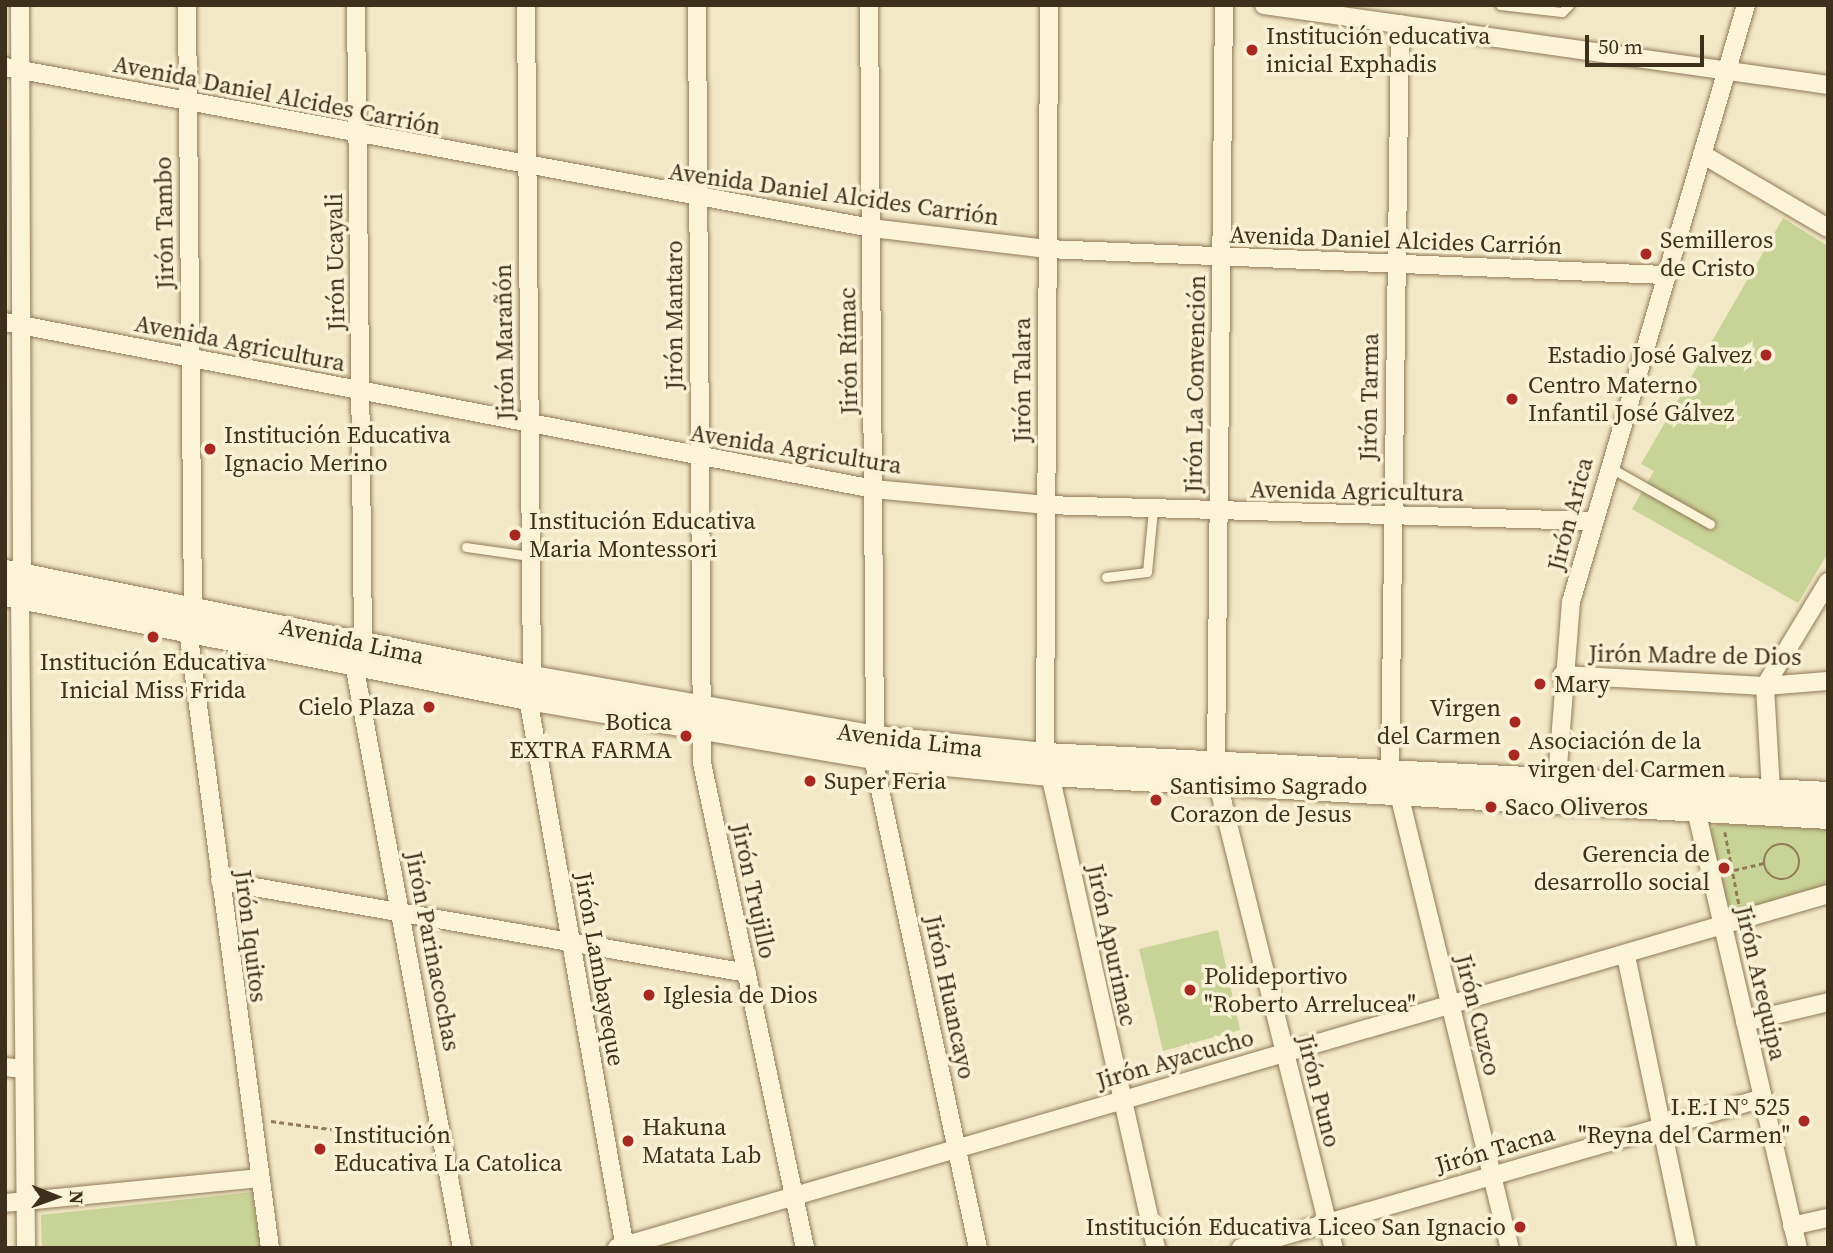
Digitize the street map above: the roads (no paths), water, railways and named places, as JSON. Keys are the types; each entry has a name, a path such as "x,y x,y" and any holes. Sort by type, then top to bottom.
{"main road":[{"name":"Avenida Lima","path":"13,585 530,688 874,748 1047,765 1557,791 1828,793"},
{"name":"Avenida Lima","path":"1557,791 1696,810 1828,817"}],"street":[{"path":"20,5 13,69 14,839 24,1069 26,1248"},
{"name":"Jirón Tambo","path":"187,5 191,619"},
{"name":"Jirón Ucayali","path":"356,5 361,392 359,654"},
{"name":"Jirón Marañón","path":"526,5 530,688"},
{"name":"Jirón Mantaro","path":"698,5 701,718"},
{"name":"Jirón Rímac","path":"869,5 874,748"},
{"name":"Jirón Talara","path":"1047,765 1049,5"},
{"name":"Jirón La Convención","path":"1217,774 1224,5"},
{"path":"1264,5 1828,85"},
{"name":"Jirón Arica","path":"1557,791 1562,675 1591,521 1746,5"},
{"name":"Jirón Tarma","path":"1394,782 1393,516 1400,24"},
{"name":"Avenida Daniel Alcides Carrión","path":"13,69 698,201 871,228 1047,249 1395,266 1667,275"},
{"path":"1702,154 1828,228"},
{"name":"Avenida Agricultura","path":"13,324 190,356 530,427 874,489 1046,505 1218,513 1591,521"},
{"path":"1770,791 1765,686 1828,582"},
{"name":"Jirón Iquitos","path":"191,619 220,881 250,1118 270,1248"},
{"name":"Jirón Parinacochas","path":"359,654 401,914 463,1248"},
{"name":"Jirón Madre de Dios","path":"1562,675 1765,686 1828,681"},
{"name":"Jirón Lambayeque","path":"530,688 622,1247"},
{"name":"Jirón Trujillo","path":"701,718 702,763 805,1248"},
{"name":"Jirón Huancayo","path":"874,748 978,1248"},
{"name":"Jirón Apurimac","path":"1047,765 1120,1100 1156,1248"},
{"name":"Jirón Puno","path":"1217,774 1334,1248"},
{"name":"Jirón Cuzco","path":"1394,782 1510,1248"},
{"name":"Jirón Arequipa","path":"1696,810 1798,1248"},
{"path":"220,881 747,973"},
{"name":"Jirón Ayacucho","path":"622,1247 957,1147 1626,956 1828,894"},
{"path":"1626,956 1687,1248"},
{"path":"1745,1022 1828,1002"},
{"path":"5,1067 24,1069"},
{"name":"Jirón Tacna","path":"1241,1248 1763,1098"},
{"path":"5,1203 259,1178"},
{"path":"1792,1226 1828,1218"}],"lane":[{"path":"1500,5 1562,12 1569,5"},
{"path":"1608,466 1710,524"},
{"path":"1106,577 1147,572 1153,510"},
{"path":"466,547 530,556"}],"place":[{"name":"Institución educativa inicial Exphadis","path":"1252,50"},
{"name":"Semilleros de Cristo","path":"1646,254"},
{"name":"Estadio José Galvez","path":"1766,355"},
{"name":"Centro Materno Infantil José Gálvez","path":"1512,399"},
{"name":"Institución Educativa Ignacio Merino","path":"210,449"},
{"name":"Institución Educativa Maria Montessori","path":"515,535"},
{"name":"Institución Educativa Inicial Miss Frida","path":"153,637"},
{"name":"Mary","path":"1540,684"},
{"name":"Cielo Plaza","path":"429,707"},
{"name":"Virgen del Carmen","path":"1515,722"},
{"name":"Botica EXTRA FARMA","path":"686,736"},
{"name":"Asociación de la virgen del Carmen","path":"1514,755"},
{"name":"Super Feria","path":"810,781"},
{"name":"Santisimo Sagrado Corazon de Jesus","path":"1156,800"},
{"name":"Saco Oliveros","path":"1491,807"},
{"name":"Gerencia de desarrollo social","path":"1724,868"},
{"name":"Polideportivo \"Roberto Arrelucea\"","path":"1190,990"},
{"name":"Iglesia de Dios","path":"649,995"},
{"name":"I.E.I N° 525 \"Reyna del Carmen\"","path":"1804,1121"},
{"name":"Hakuna Matata Lab","path":"628,1141"},
{"name":"Institución Educativa La Catolica","path":"320,1149"},
{"name":"Institución Educativa Liceo San Ignacio","path":"1520,1227"}]}
